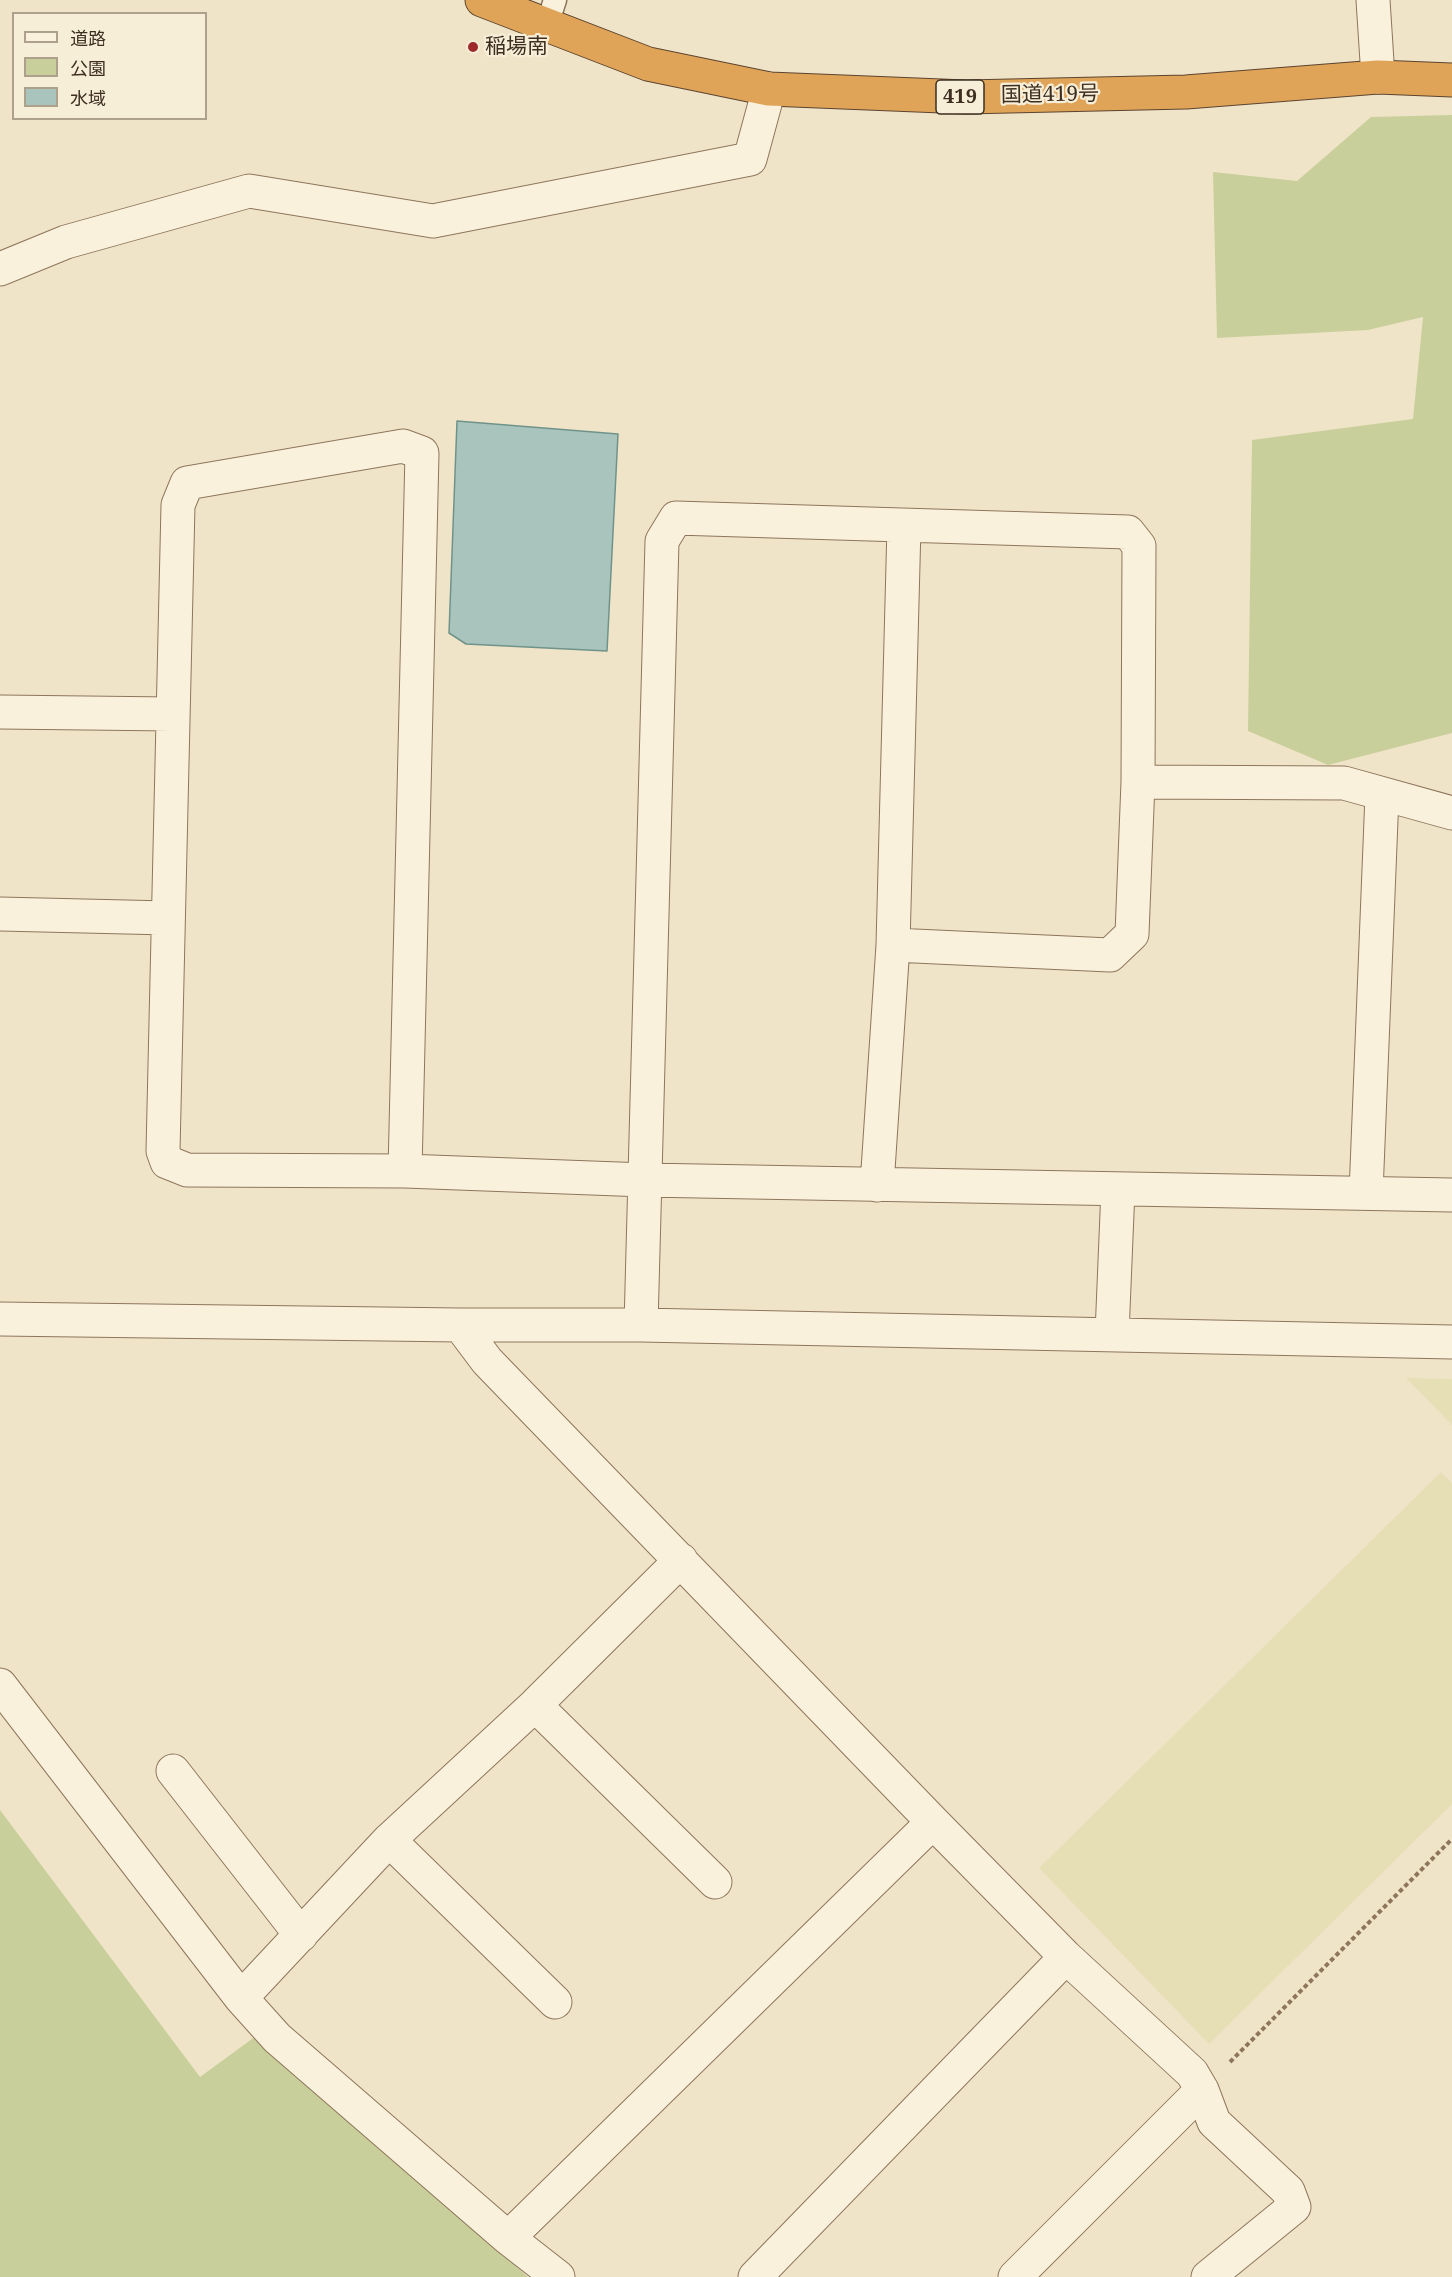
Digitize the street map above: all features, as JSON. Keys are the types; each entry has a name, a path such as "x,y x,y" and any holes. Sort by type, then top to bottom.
{"highway":[{"name":"国道419号","path":"482,0 551,13 648,64 769,88 978,97 1186,92 1378,77 1452,80"}],"street":[{"path":"1373,0 1378,77"},
{"path":"0,269 66,242 249,191 433,221 750,159 769,88"},
{"path":"405,1171 422,453 403,446 187,483 178,505 163,1151 167,1162 187,1170 405,1171 645,1180 1452,1195"},
{"path":"641,1325 662,541 676,518 1128,532 1139,546 1138,782 1132,934 1110,955 893,945"},
{"path":"877,1185 893,945 904,526"},
{"path":"0,712 172,714"},
{"path":"1138,782 1344,783 1452,813"},
{"path":"1366,1193 1382,795"},
{"path":"0,914 168,918"},
{"path":"1112,1334 1118,1189"},
{"path":"0,1319 641,1325 1452,1342"},
{"path":"460,1325 487,1361 933,1822 1066,1957 1192,2073 1202,2090 1214,2122 1288,2191 1294,2207 1208,2277"},
{"path":"241,1998 389,1840 535,1705 681,1560"},
{"path":"0,1685 241,1998 277,2038 508,2238 558,2277"},
{"path":"535,1705 715,1882"},
{"path":"173,1771 301,1935"},
{"path":"508,2238 933,1822"},
{"path":"389,1840 555,2002"},
{"path":"755,2277 1066,1957"},
{"path":"1015,2277 1202,2090"}],"path":[{"path":"1202,2090 1452,1839"}],"shaded area":[{"path":"1406,1378 1452,1379 1452,1425"},
{"path":"1441,1472 1452,1483 1452,1804 1209,2044 1039,1868"}],"green space":[{"path":"1452,115 1452,733 1328,765 1248,731 1252,440 1413,419 1423,317 1368,330 1217,338 1213,172 1297,181 1371,117"},
{"path":"0,1810 200,2077 256,2036 528,2277 0,2277"}],"water":[{"path":"457,421 618,434 607,651 466,644 449,633"}],"place":[{"name":"稲場南","path":"473,47"}]}
